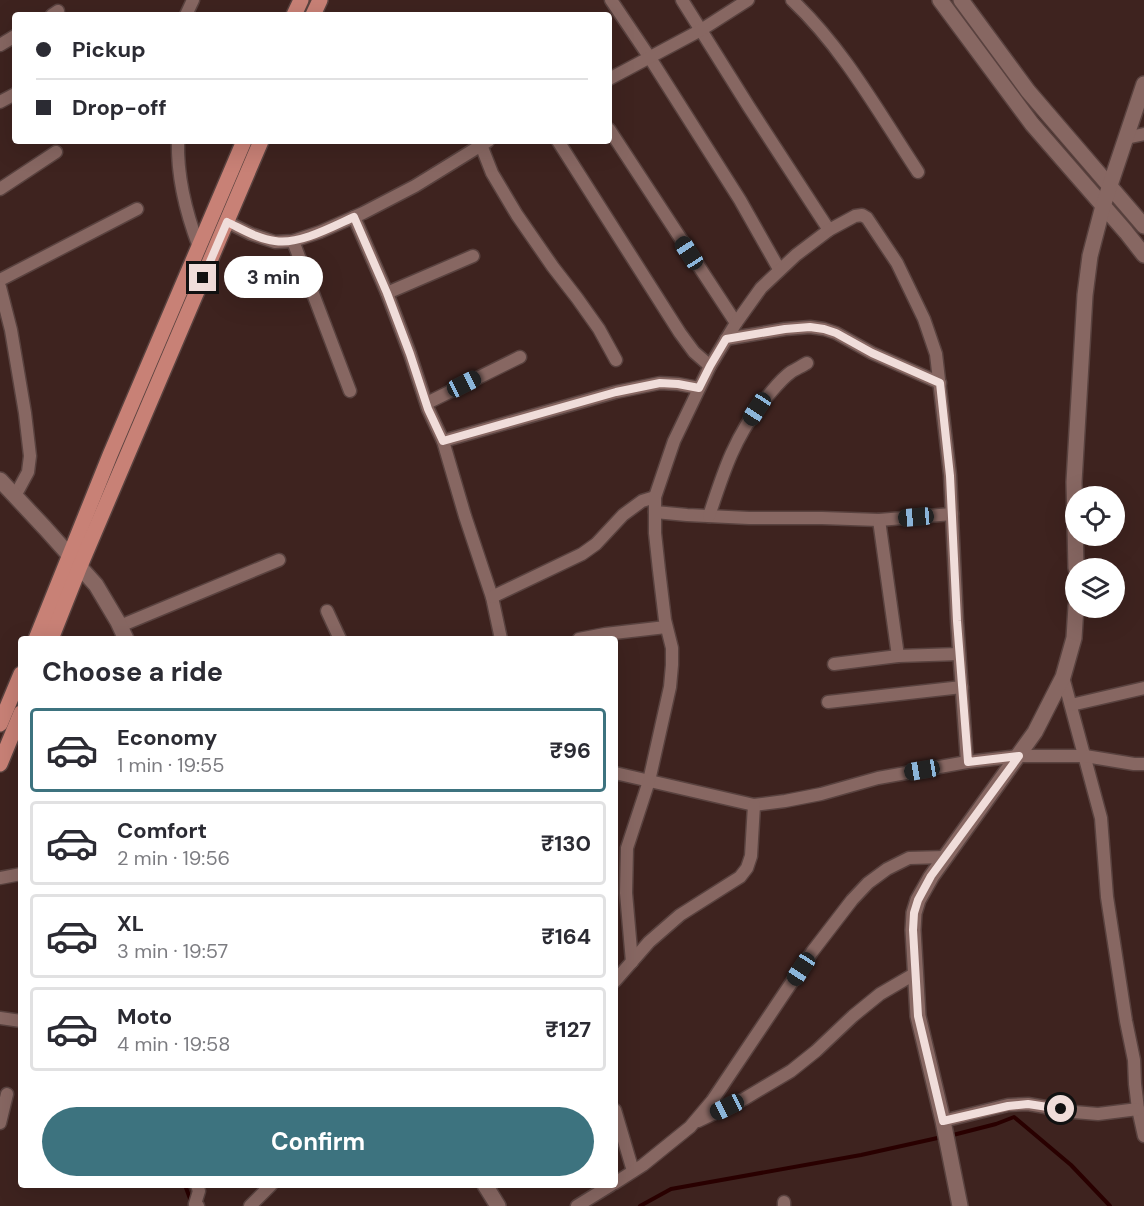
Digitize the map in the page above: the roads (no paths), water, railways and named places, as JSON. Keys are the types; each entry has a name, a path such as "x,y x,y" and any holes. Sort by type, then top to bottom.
{"main road":[{"path":"37,636 114,444 242,144"},
{"path":"52,636 260,144"},
{"path":"0,724 18,681"},
{"path":"0,764 18,720"}],"street":[{"path":"611,0 740,200 779,269"},
{"path":"682,0 829,230"},
{"path":"612,77 701,30 748,0"},
{"path":"792,0 836,47 918,172"},
{"path":"940,0 1032,124 1144,255"},
{"path":"961,0 1028,91 1144,226"},
{"path":"1076,558 1074,482 1084,295 1090,256 1103,206 1144,84"},
{"path":"612,134 736,323"},
{"path":"1126,138 1144,134"},
{"path":"178,144 180,184 199,247"},
{"path":"227,222 251,234 275,242 293,241 354,217 415,186 483,144"},
{"path":"485,144 492,173 517,215 599,328 616,360"},
{"path":"560,144 680,333 694,352 710,366"},
{"path":"0,189 56,152"},
{"path":"0,280 137,209"},
{"path":"632,962 626,892 627,848 649,781 670,687 672,665 672,648 666,627 659,570 655,497 674,441 710,366 736,323 761,288 779,269 829,230 855,216 862,215 873,227 897,263 924,320 936,354 950,476 959,654 968,762"},
{"path":"354,217 387,293 443,441 492,597 500,636"},
{"path":"293,241 350,391"},
{"path":"387,293 473,256"},
{"path":"0,287 11,330 30,456 28,472 15,496"},
{"path":"726,339 785,329 810,327 824,329 940,383"},
{"path":"427,403 520,357"},
{"path":"709,516 724,468 744,428 774,388 790,373 807,363"},
{"path":"443,441 616,392 660,383 699,388"},
{"path":"0,480 96,585 123,632 279,560"},
{"path":"492,597 582,554 623,515 642,501 655,497"},
{"path":"655,512 709,516 879,520 952,514"},
{"path":"879,520 898,656"},
{"path":"327,611 339,636"},
{"path":"960,1206 918,1016 914,913 931,876 1035,732 1063,677 1074,638 1075,618"},
{"path":"595,636 666,627"},
{"path":"834,664 898,656 959,654"},
{"path":"1063,677 1101,818 1107,897 1125,1021 1139,1058 1135,1084 1144,1136"},
{"path":"828,702 962,687"},
{"path":"1071,705 1144,688"},
{"path":"618,774 754,805 821,794 878,778 968,762 1019,756 1085,756 1144,764"},
{"path":"618,978 650,942 680,915 740,877 752,856 754,805"},
{"path":"618,1181 643,1165 694,1123 712,1101 812,952 868,883 887,869 909,858 945,857"},
{"path":"0,878 18,875"},
{"path":"694,1123 744,1099 791,1071 880,994 916,973"},
{"path":"0,1018 18,1021"},
{"path":"0,1123 7,1094"},
{"path":"944,1126 1008,1106 1028,1104 1098,1114 1138,1109"},
{"path":"618,1120 633,1172"},
{"path":"198,1188 195,1204 198,1206"},
{"path":"250,1206 268,1188"},
{"path":"487,1188 498,1206"},
{"path":"577,1206 606,1188"}],"waterway":[{"path":"949,1136 1014,1117 1071,1165 1110,1206"},
{"path":"640,1206 671,1189 861,1155 942,1137"},
{"path":"186,1188 192,1204"}]}
